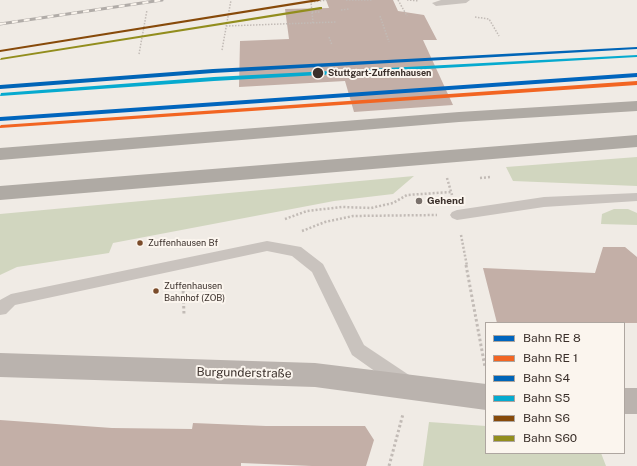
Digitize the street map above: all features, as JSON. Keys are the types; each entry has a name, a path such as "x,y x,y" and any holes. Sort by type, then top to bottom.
{"highway":[{"path":"0,154 459,117 637,106"},
{"path":"0,193 637,141"}],"street":[{"name":"Burgunderstraße","path":"0,365 315,375 485,397"},
{"path":"625,401 637,401"}],"lane":[{"path":"436,3 466,0"},
{"path":"457,215 544,202 637,197"},
{"path":"0,308 11,300 267,246 296,251 318,268 358,350 411,387"}],"path":[{"path":"222,50 231,0"},
{"path":"313,23 312,2 328,0"},
{"path":"346,0 372,0"},
{"path":"398,0 407,16"},
{"path":"341,10 349,9"},
{"path":"139,54 147,10"},
{"path":"312,12 321,12"},
{"path":"380,16 389,42"},
{"path":"468,17 489,19 499,36"},
{"path":"226,26 336,22"},
{"path":"329,36 332,45"},
{"path":"359,73 399,71"},
{"path":"446,175 457,215 485,367"},
{"path":"285,219 307,211 342,207 371,208 393,203 407,195 451,192"},
{"path":"267,246 325,222 353,216 457,215"},
{"path":"183,286 184,315"},
{"path":"389,466 411,387"}],"green space":[{"path":"637,157 637,186 513,181 506,167"},
{"path":"414,176 393,194 334,201 113,243 109,253 17,267 0,275 0,214"},
{"path":"614,209 628,209 637,213 637,225 601,224 602,214"},
{"path":"429,422 485,426 485,454 601,454 606,466 423,466"}],"building":[{"path":"326,0 393,0 398,11 424,15 437,40 423,40 453,105 354,112 345,81 239,87 240,41 289,39 285,9 329,8"},
{"path":"603,247 625,247 637,257 637,323 497,322 483,268 595,273"},
{"path":"0,420 112,428 192,429 193,423 266,426 365,426 374,440 366,466 312,466 241,463 241,466 0,466"}],"railway":[{"path":"0,24 162,0"}],"transit line":[{"path":"0,119 637,75"},
{"path":"1,127 637,83"}],"rail line":[{"name":"S6","path":"0,51 319,0"},
{"name":"S60","path":"1,59 320,8"},
{"name":"S4","path":"0,87 213,71 637,48"},
{"name":"S5","path":"1,95 214,79 637,56"}],"place":[{"name":"Stuttgart-Zuffenhausen","path":"318,73"},
{"name":"Gehend","path":"419,201"},
{"name":"Zuffenhausen Bf","path":"140,243"},
{"name":"Zuffenhausen Bahnhof (ZOB)","path":"156,291"}]}
